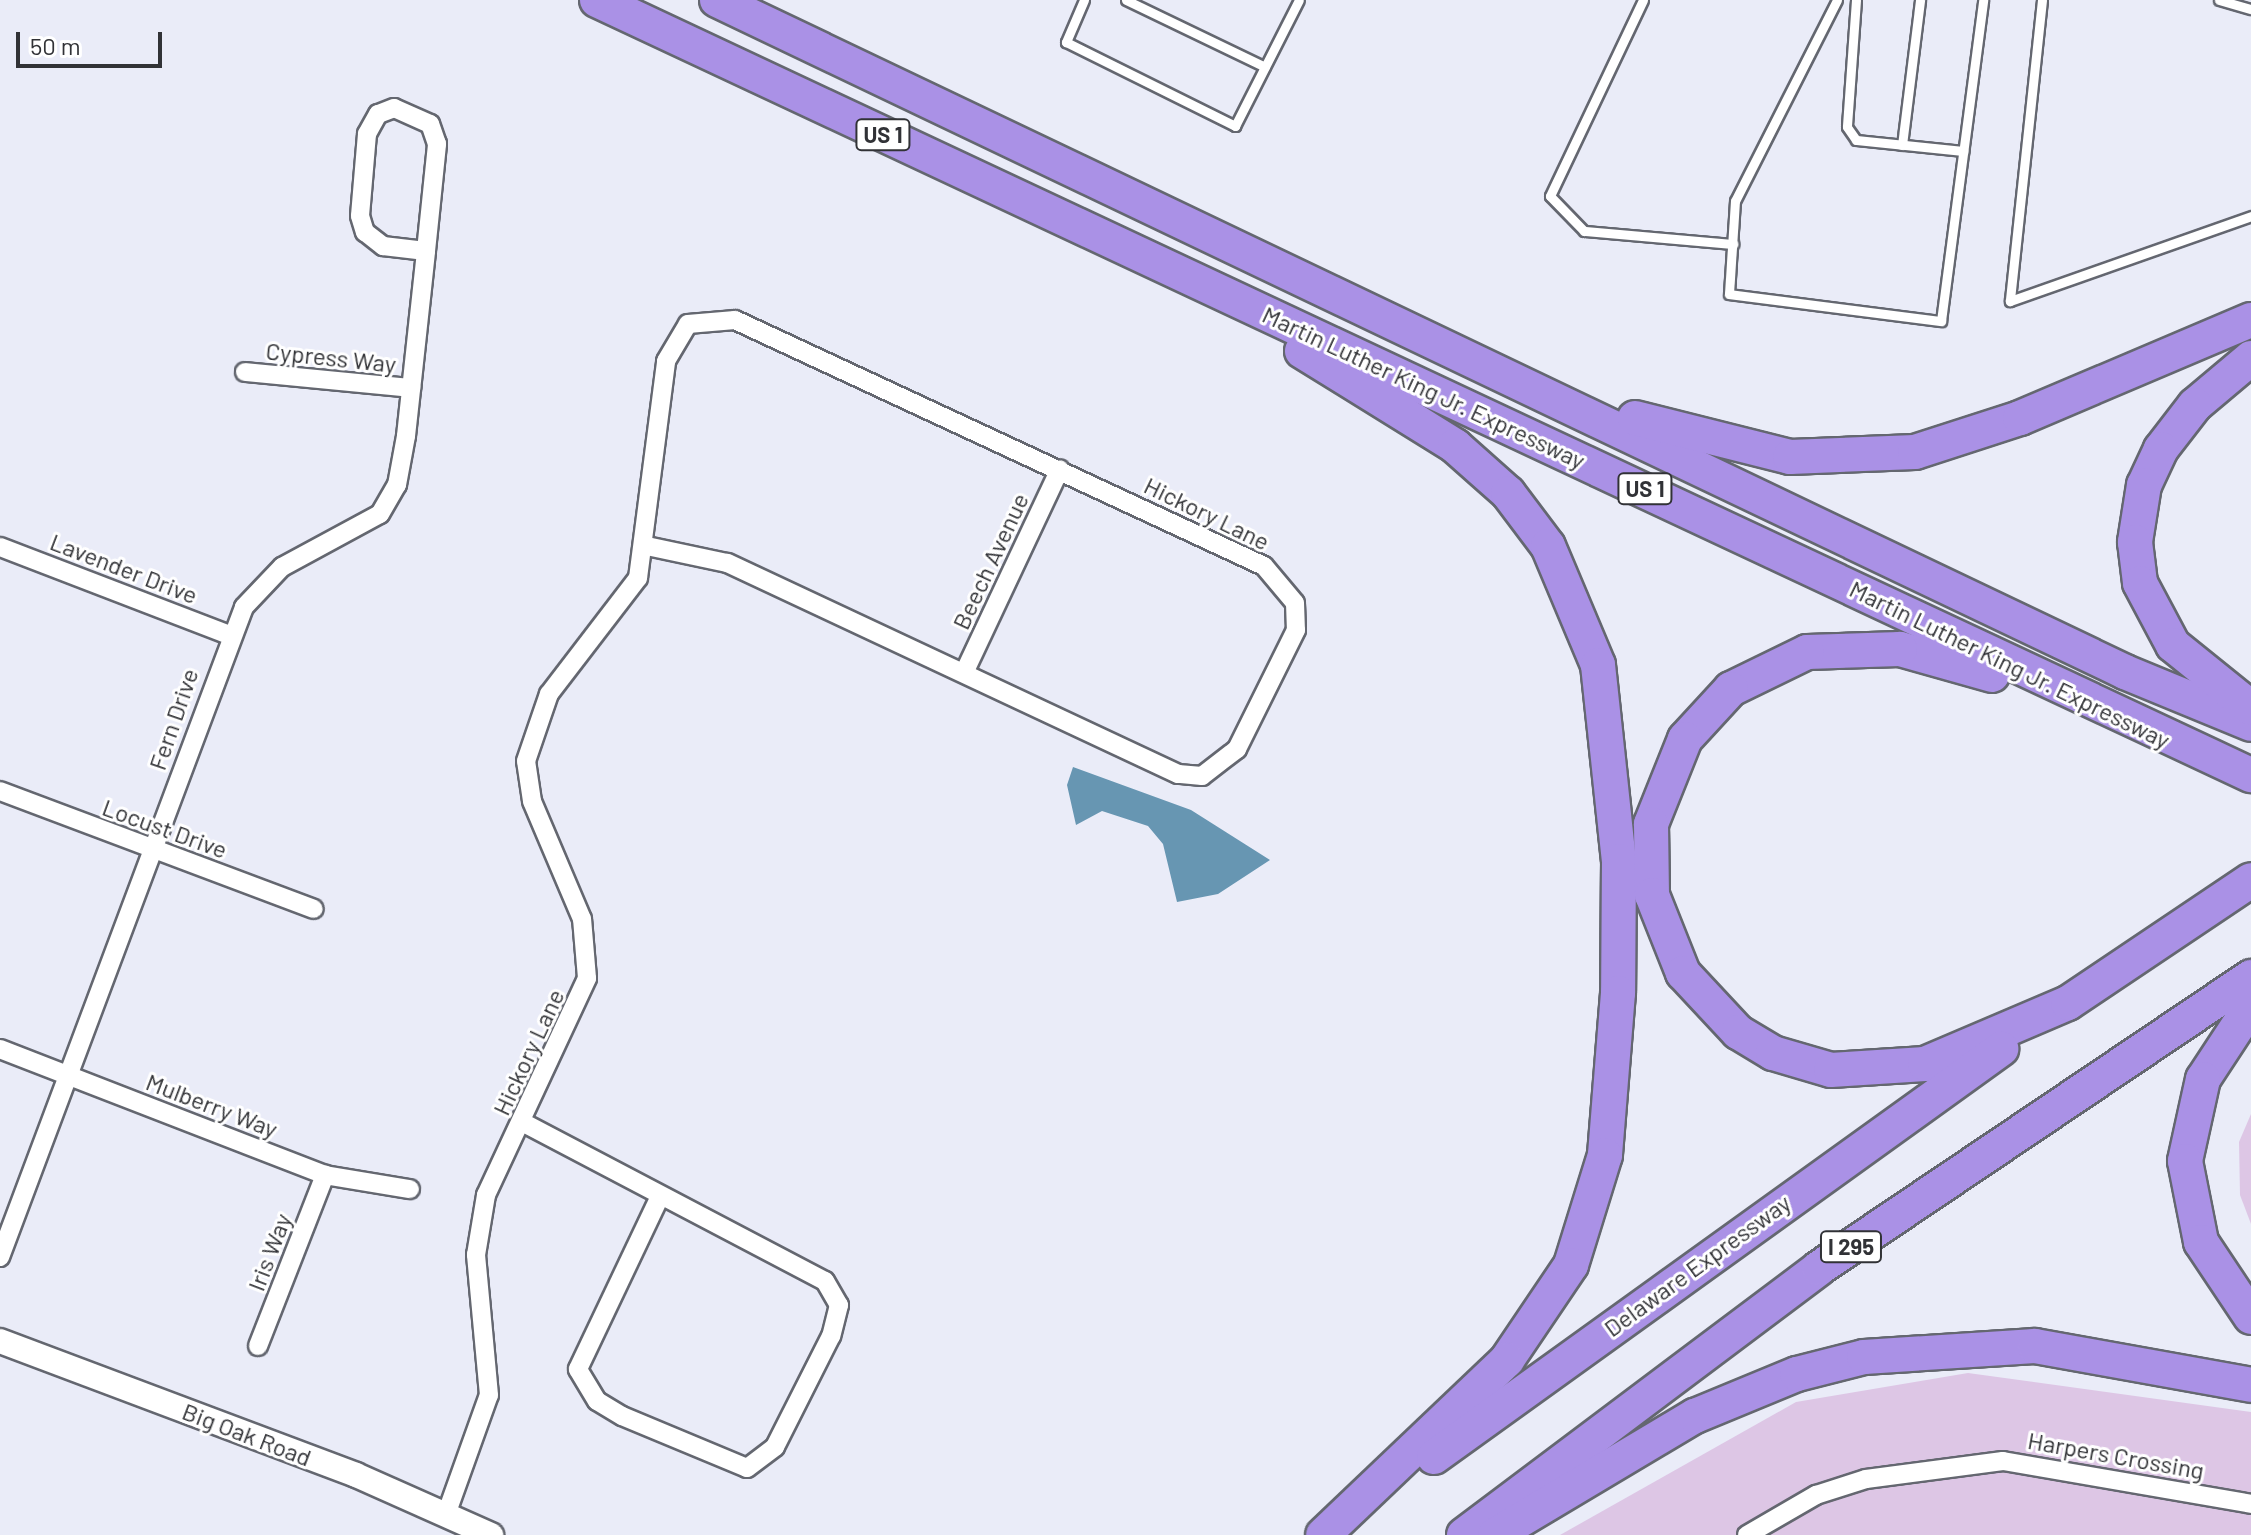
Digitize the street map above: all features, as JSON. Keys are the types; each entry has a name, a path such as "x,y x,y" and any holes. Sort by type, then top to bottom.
{"highway":[{"name":"Martin Luther King Jr. Expressway","path":"597,0 2118,718 2251,775"},
{"name":"Martin Luther King Jr. Expressway","path":"717,0 1478,360 2111,665 2251,724"},
{"path":"1168,270 1427,426 1508,493 1548,546 1577,604 1598,665 1610,741 1619,861 1615,1055 1605,1155 1582,1239 1542,1316 1507,1360 1323,1535"},
{"path":"1478,360 1703,440 1790,457 1854,459 1915,452 1982,433 2251,320"},
{"path":"2251,358 2195,405 2161,449 2144,485 2135,542 2140,583 2173,645 2251,708"},
{"path":"2118,718 1912,652 1852,646 1807,652 1748,677 1699,721 1663,781 1651,824 1652,895 1673,956 1722,1020 1773,1053 1831,1070 1903,1069 2068,1003 2251,880"},
{"name":"I 295","path":"1464,1535 1819,1268 2251,977"},
{"name":"Delaware Expressway","path":"1332,1535 1667,1285 2068,1003"},
{"path":"2251,1006 2203,1079 2185,1161 2201,1242 2251,1317"},
{"path":"1495,1535 1695,1416 1786,1378 1864,1357 2035,1346 2251,1385"}],"street":[{"name":"Fern Drive","path":"0,1257 153,850 229,635 244,607 282,567 380,514 397,485 411,388 426,251 437,144 430,124 394,108 378,114 367,134 360,216 365,232 383,246 426,251"},
{"name":"Hickory Lane","path":"447,1512 489,1395 476,1255 486,1195 578,1004 588,949 532,801 526,761 549,694 638,578 647,546 666,361 688,324 713,317 735,320 1264,566 1295,603 1296,630 1237,749 1202,776 1178,774 727,563 647,546"},
{"name":"Cypress Way","path":"245,372 411,388"},
{"name":"Beech Avenue","path":"964,673 1060,469"},
{"name":"Lavender Drive","path":"0,547 229,635"},
{"name":"Locust Drive","path":"0,791 314,909"},
{"name":"Mulberry Way","path":"0,1049 325,1175 410,1189"},
{"path":"522,1122 825,1281 839,1305 775,1447 747,1468 622,1416 597,1401 578,1369 660,1196"},
{"name":"Iris Way","path":"258,1346 325,1175"},
{"name":"Big Oak Road","path":"0,1341 447,1512 491,1535"},
{"name":"Harpers Crossing","path":"1747,1535 1816,1495 1866,1479 2003,1461 2251,1504"}],"lane":[{"path":"1084,0 1066,42 1235,126 1299,0"},
{"path":"1126,0 1265,67"},
{"path":"1643,0 1550,196 1584,231 1733,244"},
{"path":"1837,0 1735,201 1729,294 1941,321 1983,0"},
{"path":"1856,0 1847,127 1856,140 1963,151"},
{"path":"1902,145 1920,0"},
{"path":"2042,0 2010,301 2251,216"},
{"path":"2219,0 2251,9"}],"shaded area":[{"path":"2251,1114 2251,1224 2240,1195 2239,1142"},
{"path":"1968,1373 2251,1412 2251,1535 1560,1535 1796,1402"}],"water":[{"path":"1073,767 1191,810 1270,860 1218,894 1177,902 1163,844 1148,826 1102,811 1076,825 1067,785"}]}
